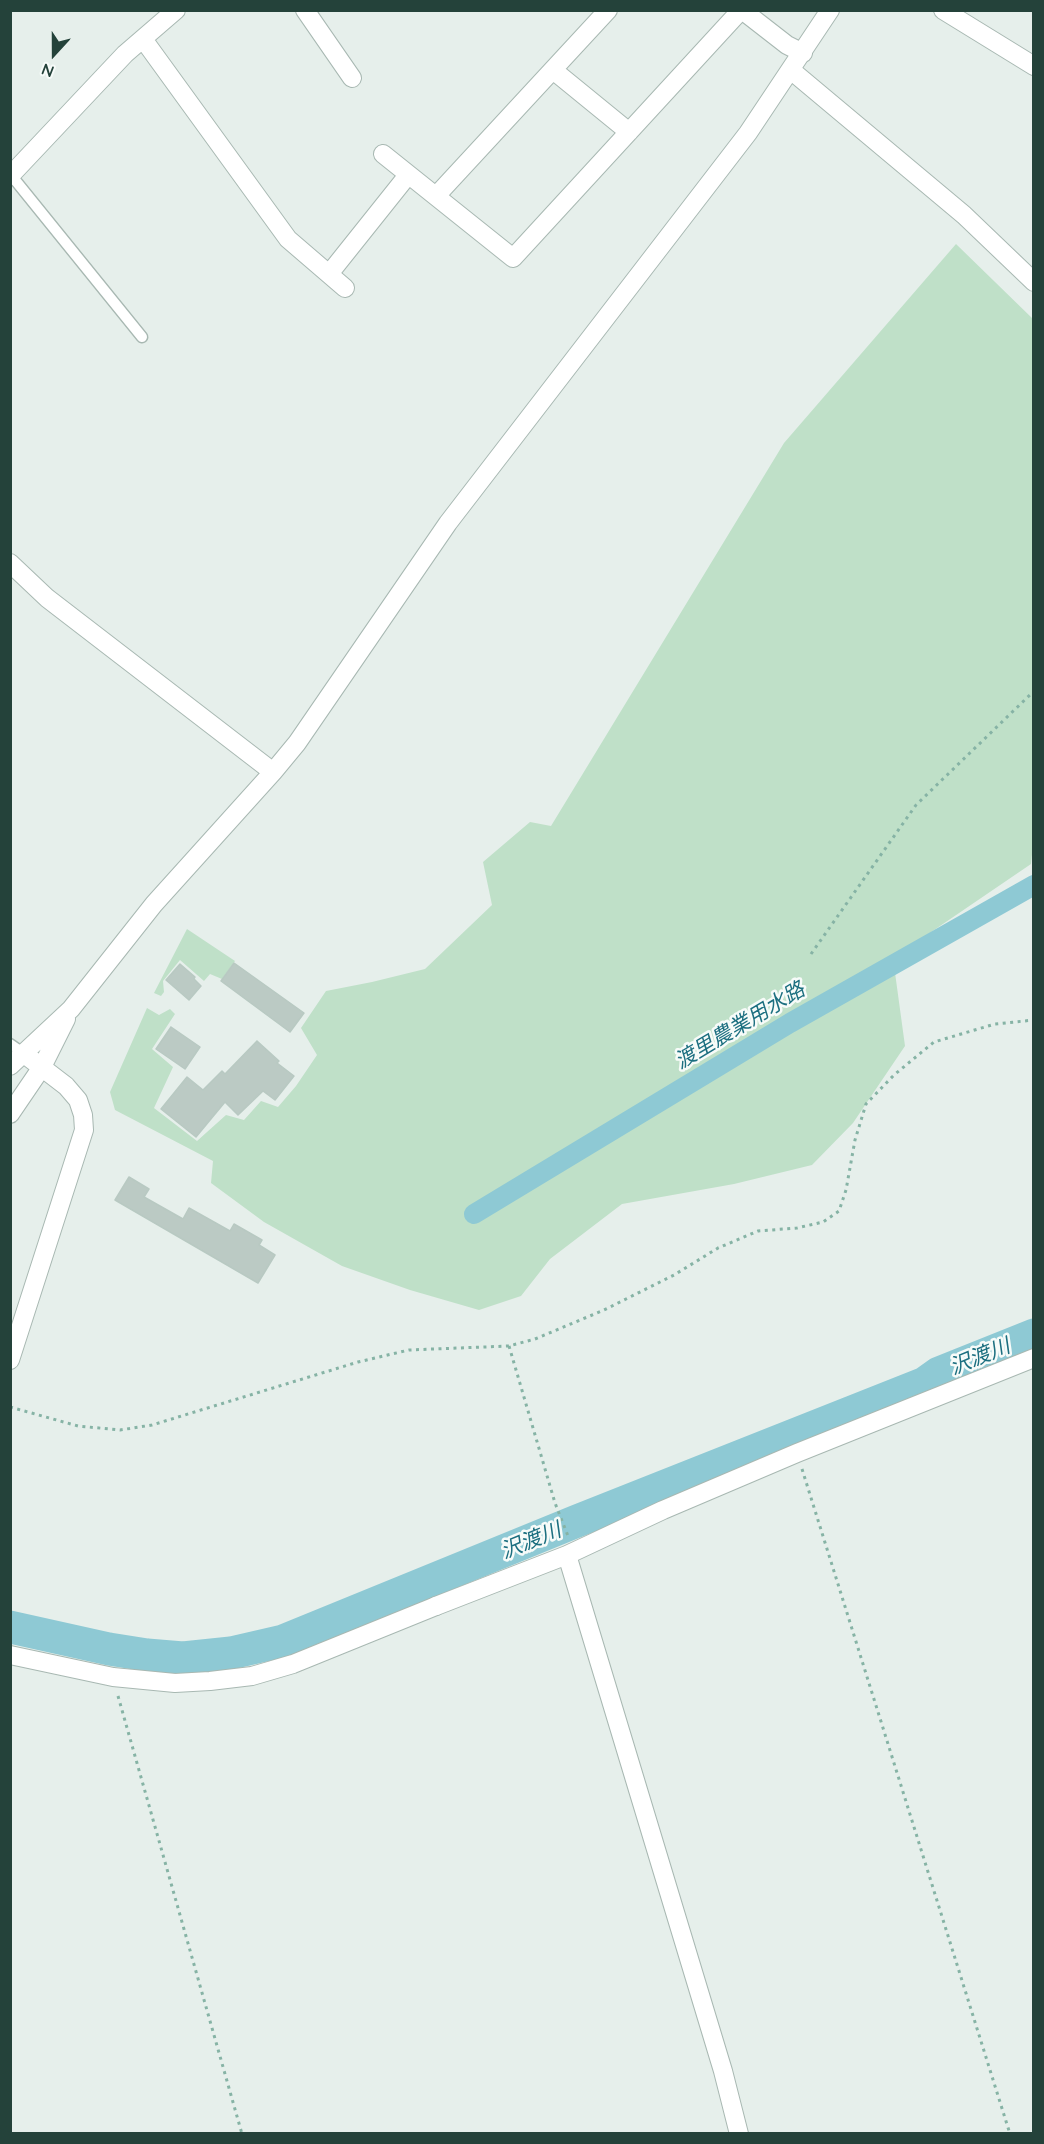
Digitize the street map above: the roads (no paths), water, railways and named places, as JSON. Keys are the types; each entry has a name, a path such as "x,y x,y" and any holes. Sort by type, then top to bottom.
{"street":[{"path":"11,176 125,54 176,10"},
{"path":"304,10 352,78"},
{"path":"436,196 608,10"},
{"path":"384,154 513,258 741,10 787,45 803,53"},
{"path":"10,1114 42,1067 71,1009 154,904 297,743 448,523 748,133 792,71 830,10"},
{"path":"943,10 1034,66"},
{"path":"143,39 288,239 345,288"},
{"path":"553,70 629,132"},
{"path":"792,71 964,215 1034,282"},
{"path":"329,274 408,175"},
{"path":"10,563 47,598 273,772"},
{"path":"10,1360 84,1130 78,1100 66,1086 42,1067 15,1054 71,1009"},
{"path":"10,1655 113,1677 175,1683 210,1682 252,1676 293,1664 567,1555 663,1510 797,1453 1034,1358"},
{"path":"567,1555 723,2071 739,2133"}],"lane":[{"path":"11,176 142,337"}],"waterway":[{"name":"渡里農業用水路","path":"474,1214 790,1023 1034,885"},
{"name":"沢渡川","path":"10,1627 109,1649 183,1658 231,1653 283,1641 925,1383 939,1373 1034,1335"}]}
